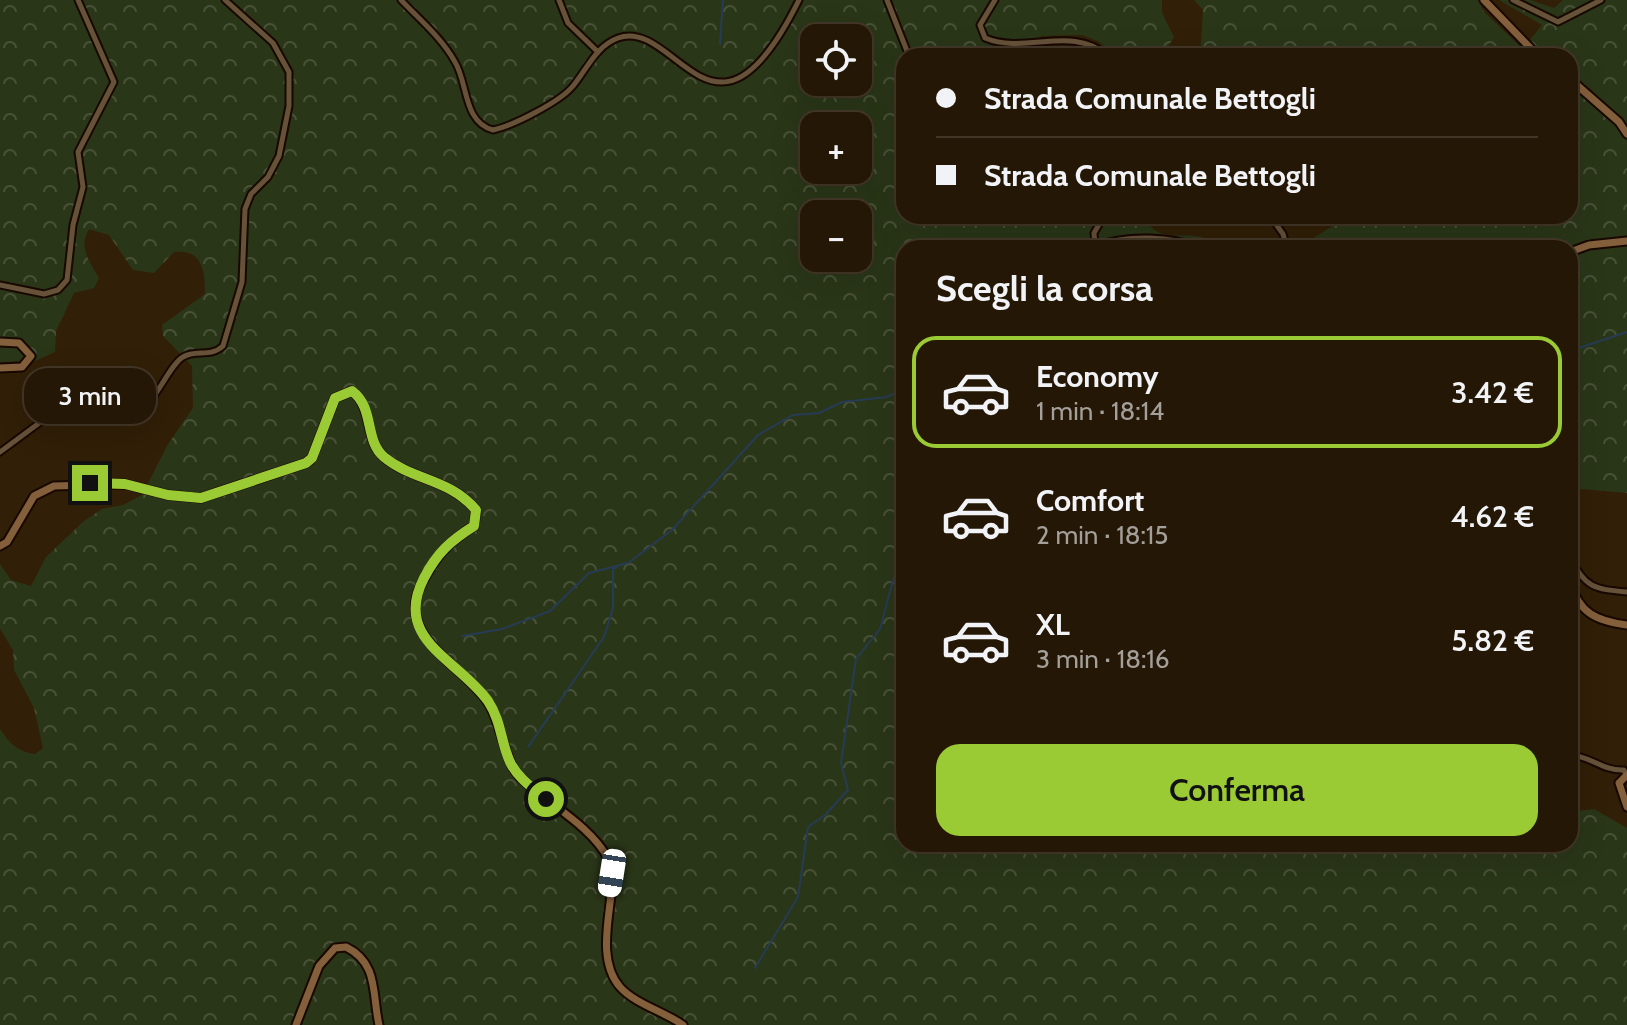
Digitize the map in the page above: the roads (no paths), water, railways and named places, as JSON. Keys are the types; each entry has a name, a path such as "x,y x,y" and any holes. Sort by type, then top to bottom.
{"street":[{"path":"0,285 44,294 58,290 72,268 73,225 83,187 78,152 114,82 78,0"},
{"path":"0,452 50,415 97,419 135,413 159,392 178,360 186,355 216,352 223,346 242,282 245,209 251,194 276,167 289,106 286,61 273,43 225,0"},
{"path":"401,0 454,60 473,115 487,128 502,128 561,99 598,52 620,37 639,38 699,77 729,81 758,65 799,0"},
{"path":"559,0 568,23 598,52"},
{"path":"887,0 906,48"},
{"path":"995,0 982,18 980,31 985,38 996,43 1025,44 1073,40 1087,42 1096,48"},
{"path":"1484,0 1530,48"},
{"path":"1513,0 1558,22 1601,0"},
{"path":"1578,86 1619,122 1627,134"},
{"path":"1109,240 1134,237 1153,240"},
{"path":"1578,249 1627,241"},
{"path":"0,342 19,343 31,356 22,367 0,368"},
{"path":"0,546 7,542 34,496 54,486 125,484 168,495 201,498 306,463 312,458 335,398 352,391 362,398 377,447 384,457 441,482 476,510 474,526 446,544 416,594 413,612 418,625 443,659 488,702 502,729 509,760 517,774 590,834 608,857 612,873 607,953 613,977 626,992 683,1025"},
{"path":"1578,571 1584,582 1606,590 1627,592"},
{"path":"1578,600 1583,611 1603,621 1627,625"},
{"path":"1578,756 1584,756 1607,771 1624,770 1626,775 1619,783 1627,807"},
{"path":"296,1025 319,966 335,948 346,947 368,967 374,984 379,1025"}],"waterway":[{"path":"720,44 723,0"},
{"path":"1578,348 1627,332"},
{"path":"462,636 502,629 550,611 589,573 628,563 672,530 758,435 793,415 819,413 842,402 887,397 896,392"},
{"path":"528,747 604,637 613,608 613,569 617,567"},
{"path":"755,968 798,897 808,827 825,815 848,790 841,763 856,659 880,629 896,569"}]}
